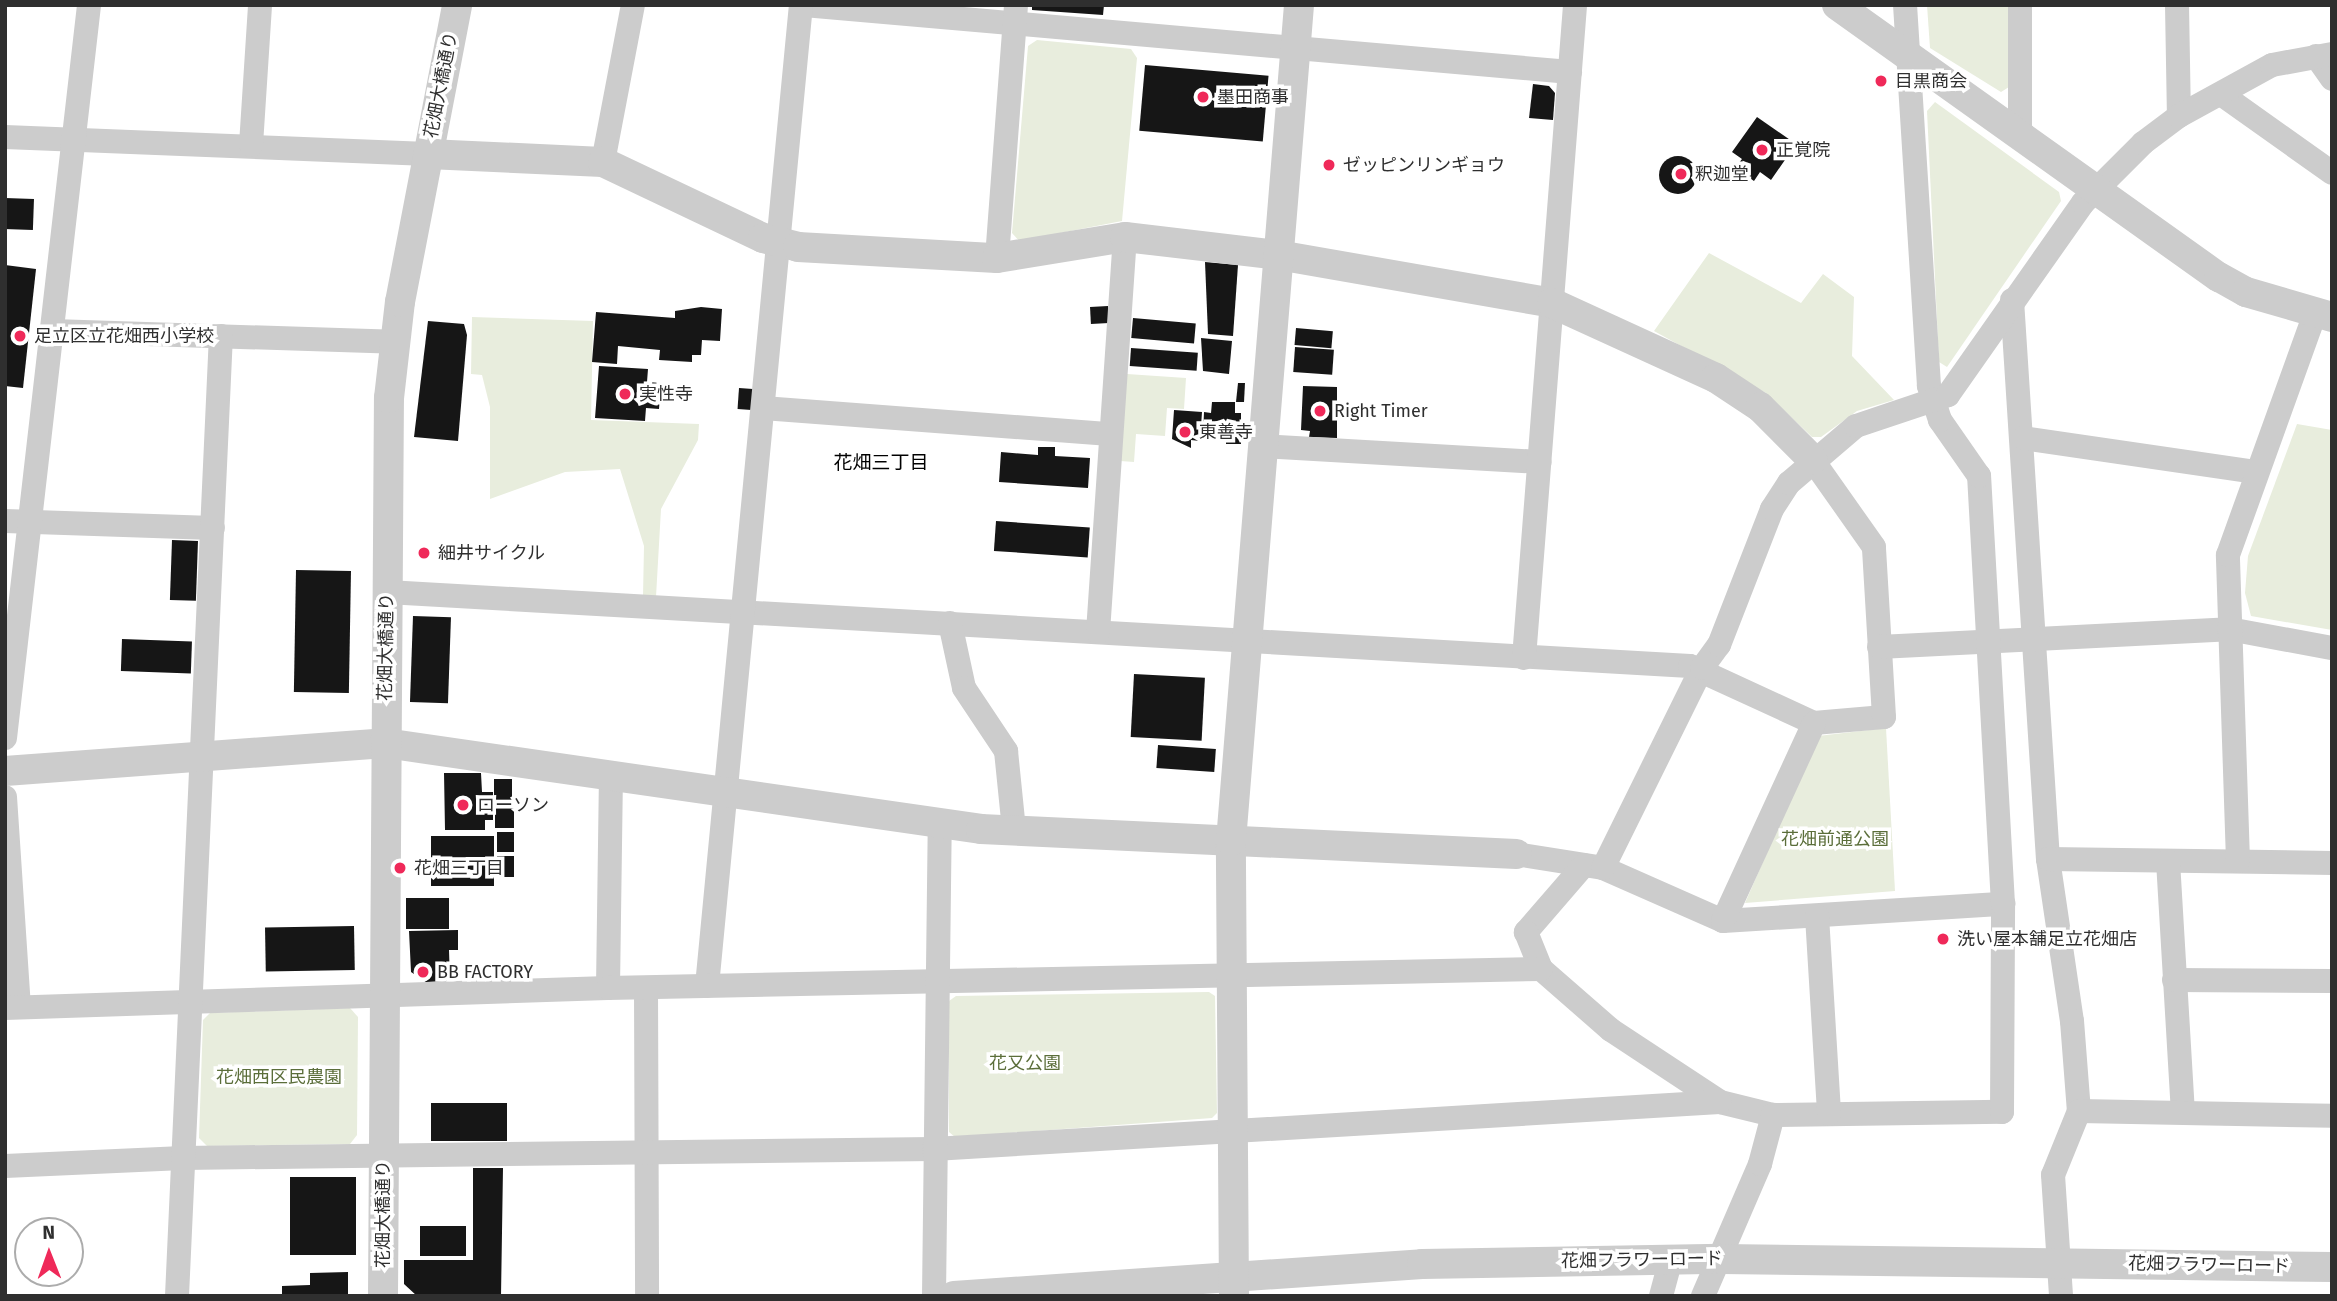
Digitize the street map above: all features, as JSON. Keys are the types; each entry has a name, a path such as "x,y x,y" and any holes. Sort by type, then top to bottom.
{"street":[{"path":"5,738 89,5"},
{"path":"251,145 260,5"},
{"name":"花畑大橋通り","path":"383,1296 386,461 394,342 457,5"},
{"path":"603,162 633,5"},
{"path":"707,986 803,5 1015,15 1296,48 1570,72"},
{"path":"1233,1284 1231,841 1299,5"},
{"path":"1524,658 1575,5"},
{"path":"1837,5 2093,191 2219,277 2323,315 2257,472 2228,555 2238,861"},
{"path":"5,1166 183,1158 934,1149 1720,1102 1773,1115 2002,1112 2003,904 1979,476 1940,420 1934,401 1906,54 1905,5"},
{"path":"2020,5 2020,138"},
{"path":"2177,5 2179,116"},
{"path":"997,258 1015,15"},
{"path":"1720,1102 1611,1030 1541,969 1526,932 1593,866 1702,668 1719,645 1772,509 1812,459 1856,425 1948,396 2012,300 2093,191 2179,116 2272,65 2324,55 2332,79"},
{"path":"2221,94 2332,173"},
{"path":"5,137 251,145 603,162 778,244 997,258 1125,237 1278,256 1552,303 1716,378 1760,407 1812,459 1874,547 1884,717 1814,723 1702,668 1247,643 743,609 387,592"},
{"path":"1098,632 1125,237"},
{"path":"2012,300 2049,859 2072,1021 2078,1111 2053,1174 2061,1296"},
{"path":"52,331 394,342"},
{"path":"177,1296 221,337"},
{"path":"762,408 1110,434"},
{"path":"2022,438 2257,472"},
{"path":"1263,446 1540,462"},
{"path":"5,521 213,528"},
{"path":"950,623 964,688 1006,751 1014,831"},
{"path":"1879,647 2229,629 2332,648"},
{"path":"1723,922 1814,723"},
{"path":"5,771 385,743 940,823 1014,831 1516,853 1593,866 1723,922 2003,904"},
{"path":"608,988 611,775"},
{"path":"5,797 12,1008 608,988 1541,969"},
{"path":"934,1296 940,823"},
{"path":"2049,859 2332,863"},
{"path":"2168,860 2183,1112"},
{"path":"1817,916 1829,1114"},
{"path":"2175,979 2332,982"},
{"path":"646,988 647,1296"},
{"path":"2078,1111 2332,1116"},
{"path":"1703,1296 1722,1259 1773,1115"},
{"path":"1661,1296 1671,1259"},
{"name":"花畑フラワーロード","path":"954,1296 1233,1284 1671,1259 2332,1267"}],"green space":[{"path":"1927,5 2008,5 2009,87 2001,92 1930,48"},
{"path":"1037,40 1131,49 1137,58 1122,221 1019,241 1012,233 1028,46"},
{"path":"1935,102 2059,192 2061,201 1947,367 1939,362 1927,111"},
{"path":"1709,253 1801,303 1823,274 1854,297 1852,356 1894,400 1857,411 1821,437 1812,437 1766,393 1654,331"},
{"path":"472,317 593,321 591,420 699,424 698,440 661,509 656,597 643,596 644,546 620,469 565,472 490,499 490,407 482,375 471,374"},
{"path":"1127,374 1186,378 1184,409 1167,408 1165,436 1136,434 1134,462 1120,461"},
{"path":"2297,424 2332,430 2332,630 2251,616 2245,593 2248,556"},
{"name":"花畑前通公園","path":"1886,728 1895,891 1745,903 1818,736"},
{"name":"花又公園","path":"1209,992 1215,996 1217,1113 1212,1118 955,1137 949,1132 949,1001 956,996"},
{"name":"花畑西区民農園","path":"350,1008 358,1017 357,1135 350,1144 207,1146 199,1138 203,1020 210,1013"}],"building":[{"path":"1032,5 1104,5 1103,15 1032,10"},
{"path":"1145,65 1269,76 1263,142 1139,131"},
{"path":"1533,84 1549,86 1555,93 1553,120 1529,118"},
{"path":"1757,117 1796,144 1771,180 1760,172 1754,181 1735,168 1742,159 1732,152"},
{"path":"1678,156 1691,162 1697,175 1691,188 1678,194 1665,188 1659,175 1665,162"},
{"path":"5,198 34,199 33,230 5,229"},
{"path":"1205,262 1238,265 1233,336 1208,334"},
{"path":"5,265 36,269 23,388 5,386"},
{"path":"1108,306 1109,323 1091,324 1090,307"},
{"path":"701,307 722,309 720,341 702,340 701,355 692,355 692,362 659,360 660,350 618,346 617,364 592,362 596,312 675,318 675,311"},
{"path":"1133,318 1196,323 1194,343 1131,338"},
{"path":"428,321 464,324 467,335 458,441 414,437"},
{"path":"1296,328 1333,331 1331,348 1295,345"},
{"path":"1201,338 1232,341 1229,374 1203,371"},
{"path":"1295,347 1334,350 1332,375 1293,372"},
{"path":"1131,348 1198,353 1197,371 1130,366"},
{"path":"599,366 648,369 647,382 661,383 659,409 646,408 645,421 595,418"},
{"path":"1238,383 1245,383 1244,402 1236,402"},
{"path":"1303,386 1337,387 1337,438 1309,437 1310,431 1301,430"},
{"path":"739,388 753,389 752,410 738,409"},
{"path":"1212,402 1235,402 1235,413 1241,413 1241,444 1226,444 1226,436 1203,435 1204,412 1211,413"},
{"path":"1174,410 1202,412 1200,441 1191,440 1191,448 1172,439"},
{"path":"1038,447 1055,447 1055,456 1090,458 1088,488 999,482 1001,452 1038,455"},
{"path":"996,521 1090,528 1088,557 994,551"},
{"path":"172,540 198,541 196,601 170,600"},
{"path":"296,570 351,571 349,693 294,692"},
{"path":"413,616 451,617 448,703 410,702"},
{"path":"122,639 192,641 191,673 121,671"},
{"path":"1134,674 1205,678 1202,741 1131,737"},
{"path":"1158,745 1216,749 1214,772 1156,768"},
{"path":"444,773 481,773 482,792 493,792 493,820 485,820 485,830 445,830"},
{"path":"494,779 512,779 512,802 494,802"},
{"path":"495,807 514,807 514,828 495,828"},
{"path":"497,832 514,832 514,852 497,852"},
{"path":"431,836 494,836 494,886 431,886"},
{"path":"497,856 514,856 514,877 497,877"},
{"path":"406,898 449,898 449,929 406,929"},
{"path":"354,926 355,970 266,972 265,928"},
{"path":"458,930 458,950 449,950 450,981 426,982 411,972 409,931"},
{"path":"431,1103 507,1103 507,1141 431,1141"},
{"path":"473,1168 503,1168 501,1296 417,1296 404,1284 404,1260 473,1260"},
{"path":"290,1177 356,1177 356,1255 290,1255"},
{"path":"420,1226 466,1226 466,1256 420,1256"},
{"path":"348,1272 348,1296 282,1296 282,1286 310,1285 310,1273"}],"place":[{"name":"目黒商会","path":"1881,81"},
{"name":"墨田商事","path":"1203,97"},
{"name":"正覚院","path":"1762,150"},
{"name":"ゼッピンリンギョウ","path":"1329,165"},
{"name":"釈迦堂","path":"1681,174"},
{"name":"足立区立花畑西小学校","path":"20,336"},
{"name":"実性寺","path":"625,394"},
{"name":"Right Timer","path":"1320,411"},
{"name":"東善寺","path":"1185,432"},
{"name":"細井サイクル","path":"424,553"},
{"name":"ローソン","path":"463,805"},
{"name":"花畑三丁目","path":"400,868"},
{"name":"洗い屋本舗足立花畑店","path":"1943,939"},
{"name":"BB FACTORY","path":"423,972"}],"district":[{"name":"花畑三丁目","path":"881,463"}]}
